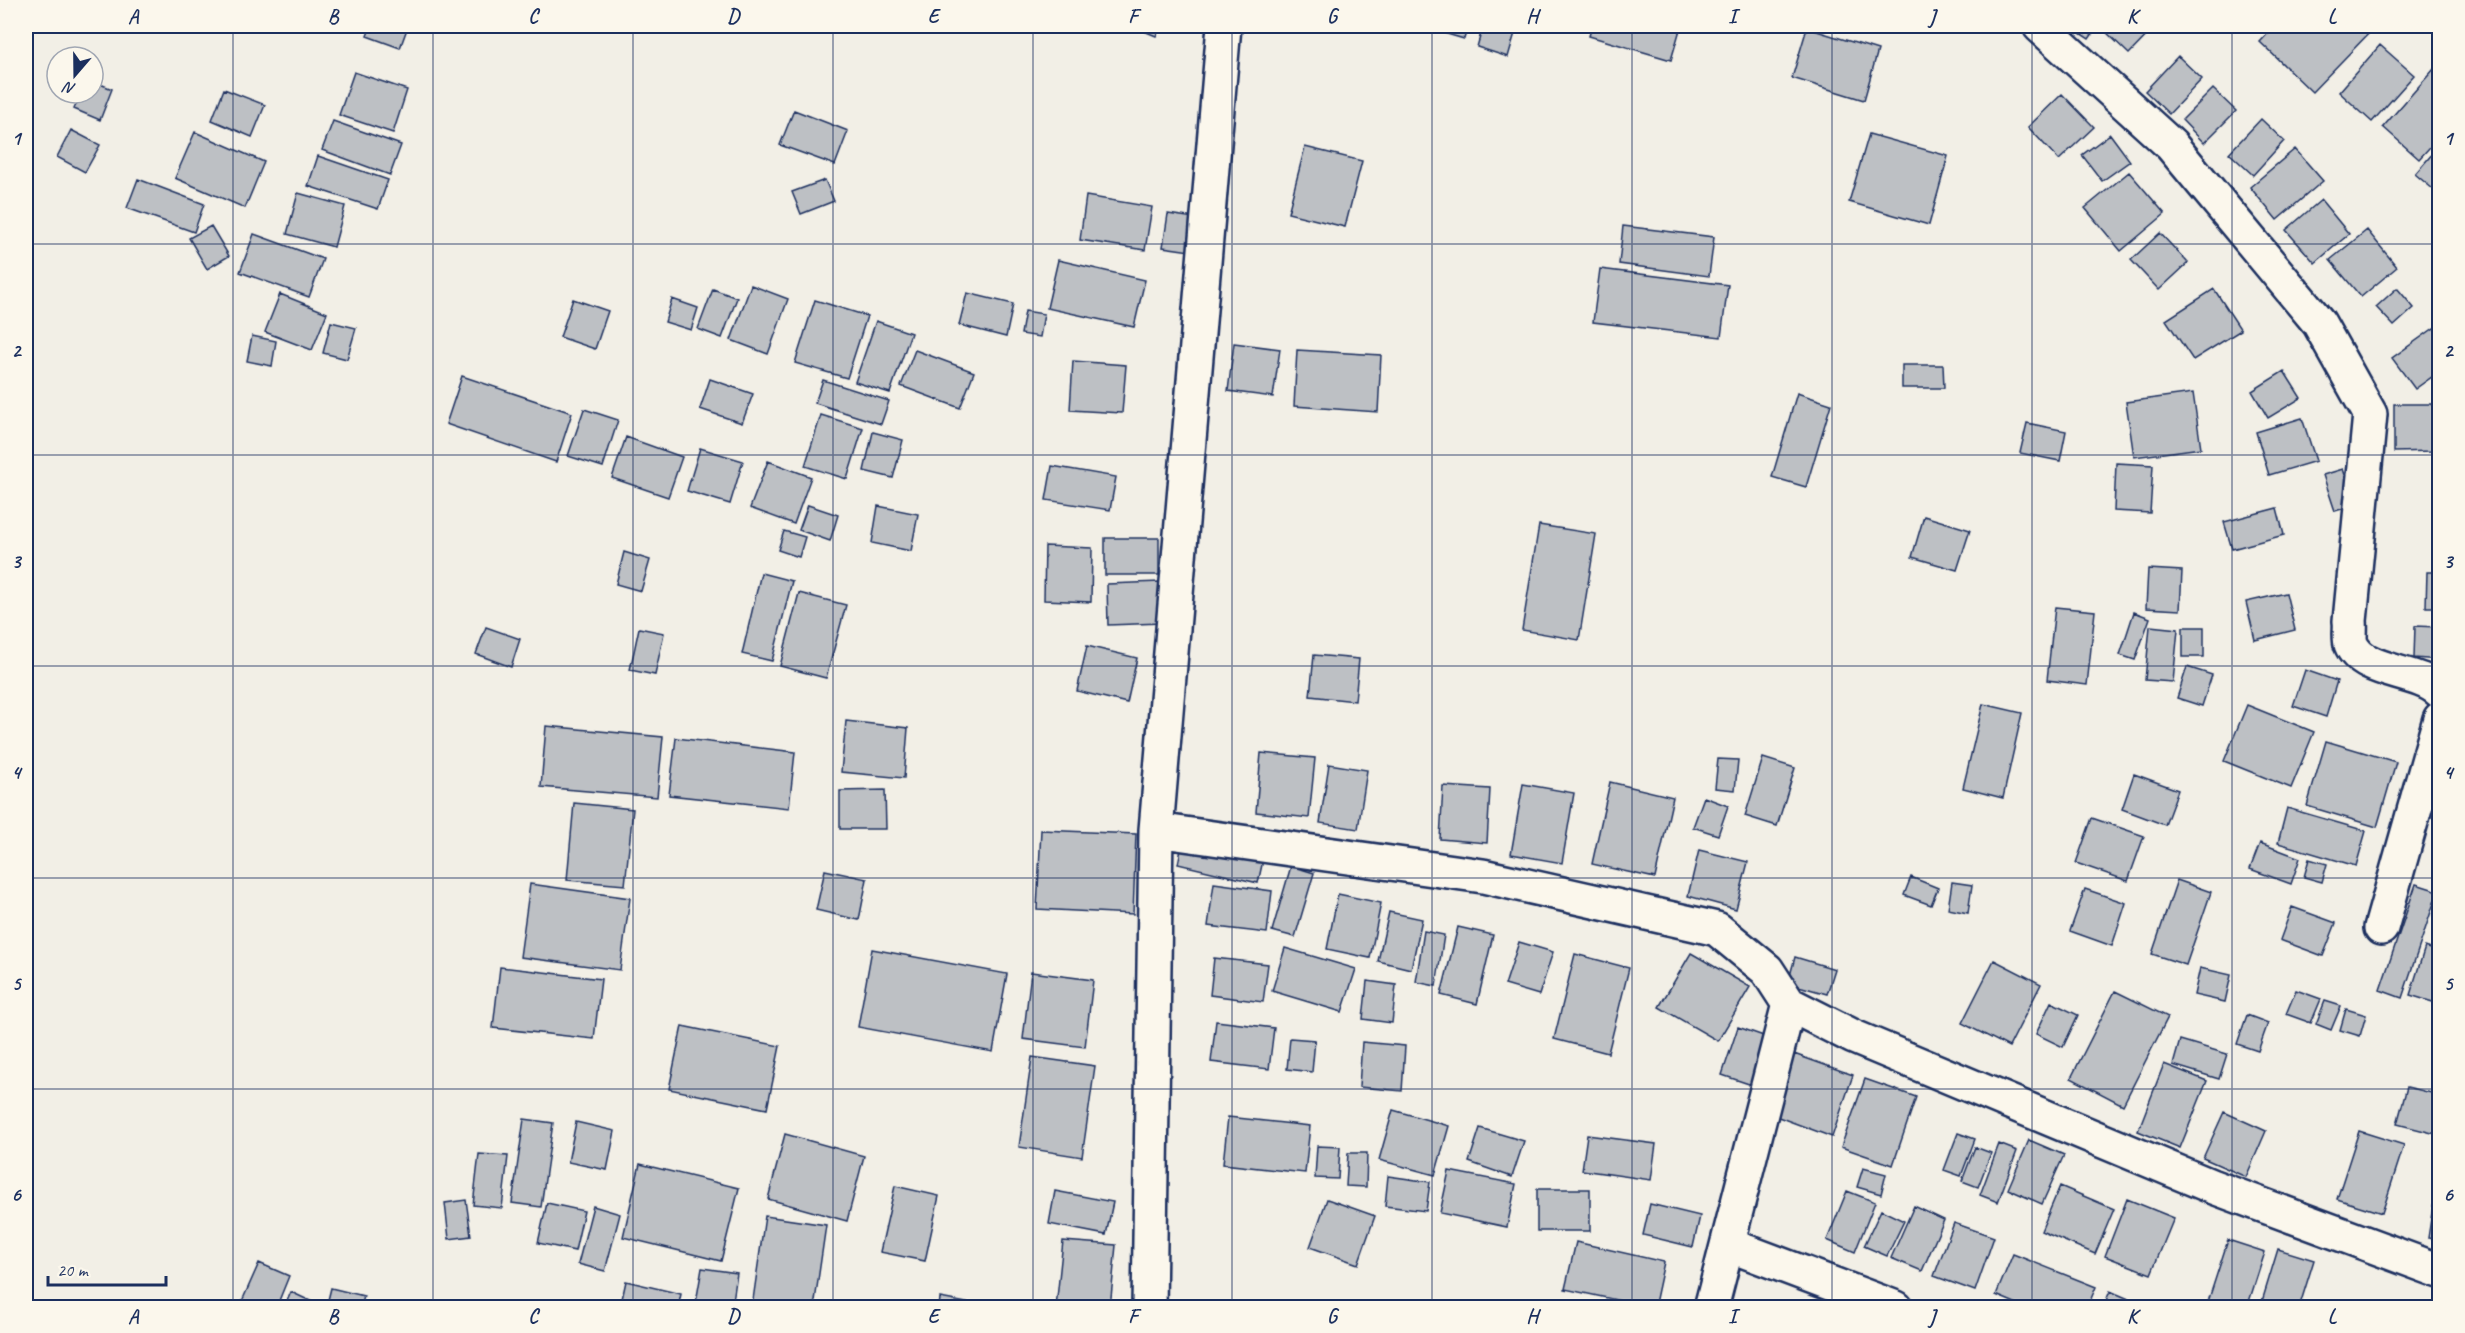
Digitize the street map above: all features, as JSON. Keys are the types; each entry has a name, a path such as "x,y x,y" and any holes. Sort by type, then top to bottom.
{"street":[{"path":"1149,1308 1156,830 1224,26"},
{"path":"2040,26 2171,145 2319,323 2370,414 2350,621 2351,644 2365,662 2428,681 2439,691"},
{"path":"2381,928 2439,719"},
{"path":"1156,830 1483,876 1717,929 1767,970 1789,1004 1854,1037 2211,1186 2439,1271"},
{"path":"1711,1308 1789,1004"},
{"path":"1729,1245 1896,1308"}],"building":[{"path":"371,26 408,26 400,48 367,36"},
{"path":"1132,26 1161,26 1156,36"},
{"path":"1420,26 1468,26 1464,39"},
{"path":"1483,26 1517,26 1508,57 1477,47"},
{"path":"1592,26 1681,26 1671,60 1589,36"},
{"path":"2069,26 2098,26 2089,39"},
{"path":"2108,26 2149,26 2153,29 2129,54 2104,30"},
{"path":"2275,26 2370,26 2373,29 2312,92 2260,42"},
{"path":"1807,28 1878,50 1864,100 1792,78"},
{"path":"2380,45 2414,75 2372,122 2339,92"},
{"path":"2178,56 2202,79 2169,114 2145,91"},
{"path":"2434,69 2440,74 2440,136 2419,159 2383,127"},
{"path":"354,72 407,90 393,133 339,115"},
{"path":"105,86 112,89 100,120 74,109 76,105 105,105"},
{"path":"224,89 265,105 252,137 212,120"},
{"path":"2213,89 2236,111 2204,143 2182,120"},
{"path":"2062,94 2094,127 2059,160 2028,127"},
{"path":"794,110 848,131 835,165 780,145"},
{"path":"2261,119 2284,141 2253,175 2229,153"},
{"path":"333,121 401,145 390,175 322,150"},
{"path":"71,130 100,145 85,172 57,157"},
{"path":"195,132 264,162 245,208 175,178"},
{"path":"1869,134 1948,156 1929,225 1849,202"},
{"path":"2110,134 2130,161 2102,181 2082,155"},
{"path":"2440,145 2440,195 2415,174"},
{"path":"1305,147 1362,161 1345,227 1288,213"},
{"path":"2295,149 2323,181 2277,220 2250,187"},
{"path":"318,156 388,180 378,209 308,186"},
{"path":"2129,172 2165,214 2121,251 2085,208"},
{"path":"138,179 204,204 194,232 127,208"},
{"path":"825,180 834,201 801,214 792,192"},
{"path":"298,193 345,206 334,247 287,234"},
{"path":"1086,196 1152,207 1145,250 1080,240"},
{"path":"2321,200 2349,234 2315,263 2286,230"},
{"path":"1168,214 1201,219 1197,252 1163,247"},
{"path":"211,226 229,256 207,269 189,238"},
{"path":"1623,226 1714,237 1709,276 1619,264"},
{"path":"2367,230 2397,267 2361,297 2330,260"},
{"path":"2160,233 2188,263 2159,290 2131,260"},
{"path":"254,234 323,259 309,297 240,272"},
{"path":"1058,260 1145,280 1134,327 1047,308"},
{"path":"1600,269 1728,285 1721,337 1593,322"},
{"path":"751,285 788,299 768,354 731,340"},
{"path":"2397,288 2414,308 2394,326 2376,307"},
{"path":"713,289 737,298 722,338 698,329"},
{"path":"2214,289 2241,330 2193,360 2166,320"},
{"path":"967,293 1013,304 1006,337 959,325"},
{"path":"280,294 327,313 312,350 265,332"},
{"path":"573,299 608,311 595,349 560,337"},
{"path":"672,299 698,308 691,330 665,322"},
{"path":"815,300 867,316 847,378 795,363"},
{"path":"1025,311 1044,314 1040,337 1021,334"},
{"path":"876,321 911,333 890,393 855,382"},
{"path":"331,322 356,328 347,359 323,353"},
{"path":"2434,328 2440,336 2440,371 2415,389 2392,358"},
{"path":"252,336 276,341 272,366 247,361"},
{"path":"1234,343 1280,349 1273,397 1228,391"},
{"path":"915,350 974,372 960,408 901,386"},
{"path":"1297,350 1381,355 1378,412 1294,406"},
{"path":"1073,361 1126,365 1122,413 1070,410"},
{"path":"1902,365 1943,365 1944,388 1902,388"},
{"path":"2284,371 2301,398 2268,418 2252,391"},
{"path":"462,376 572,413 556,462 446,424"},
{"path":"710,379 753,394 742,423 700,409"},
{"path":"823,380 889,401 881,424 815,403"},
{"path":"1797,393 1831,404 1806,487 1772,477"},
{"path":"2193,393 2201,448 2134,457 2126,402"},
{"path":"2394,404 2433,404 2433,451 2394,452"},
{"path":"584,409 618,420 603,467 568,456"},
{"path":"821,415 863,428 847,479 805,466"},
{"path":"2302,418 2316,461 2269,475 2256,432"},
{"path":"2027,423 2066,431 2060,461 2020,453"},
{"path":"873,432 903,440 893,478 864,471"},
{"path":"626,437 682,457 668,497 612,478"},
{"path":"700,448 743,461 730,504 687,491"},
{"path":"768,461 811,477 794,524 750,508"},
{"path":"2116,463 2153,465 2150,513 2114,511"},
{"path":"1052,466 1116,477 1110,510 1046,500"},
{"path":"2343,469 2355,505 2335,511 2323,475"},
{"path":"808,505 838,515 830,541 799,530"},
{"path":"878,506 918,514 911,551 872,543"},
{"path":"2277,508 2284,535 2232,549 2224,522"},
{"path":"1924,516 1970,530 1957,570 1912,557"},
{"path":"1539,525 1596,534 1579,640 1522,630"},
{"path":"784,531 805,537 799,557 778,550"},
{"path":"1105,538 1159,538 1159,575 1105,575"},
{"path":"1045,546 1092,548 1091,602 1044,600"},
{"path":"624,552 650,560 641,591 616,584"},
{"path":"2148,569 2182,571 2180,610 2146,608"},
{"path":"2427,572 2440,572 2440,607 2426,607"},
{"path":"761,573 792,581 772,661 742,654"},
{"path":"1160,582 1162,623 1108,625 1107,584"},
{"path":"799,593 846,605 826,678 780,666"},
{"path":"2286,593 2295,630 2255,640 2246,602"},
{"path":"2055,607 2095,611 2087,685 2047,680"},
{"path":"2134,612 2150,618 2135,660 2120,655"},
{"path":"2150,626 2178,629 2173,682 2145,680"},
{"path":"2415,626 2440,627 2440,660 2414,658"},
{"path":"486,627 520,639 511,667 476,654"},
{"path":"2183,627 2204,627 2204,657 2183,657"},
{"path":"639,628 664,633 655,675 630,670"},
{"path":"1087,646 1137,658 1127,703 1077,691"},
{"path":"1314,655 1359,659 1355,701 1310,696"},
{"path":"2187,667 2212,675 2202,706 2177,698"},
{"path":"2305,670 2337,681 2326,717 2293,706"},
{"path":"1983,704 2022,713 2003,798 1963,788"},
{"path":"2247,705 2314,732 2291,788 2224,761"},
{"path":"846,721 908,728 904,778 841,772"},
{"path":"546,726 663,737 657,797 541,787"},
{"path":"676,738 795,752 789,808 669,795"},
{"path":"2326,741 2396,762 2377,827 2307,806"},
{"path":"1261,753 1315,758 1309,818 1256,812"},
{"path":"1763,758 1795,768 1777,826 1745,816"},
{"path":"1718,759 1738,760 1735,790 1715,788"},
{"path":"1329,764 1367,770 1358,829 1320,823"},
{"path":"2134,774 2178,790 2165,825 2122,809"},
{"path":"1610,782 1673,797 1655,878 1592,864"},
{"path":"1523,784 1574,793 1562,863 1511,854"},
{"path":"1443,786 1490,789 1487,843 1440,839"},
{"path":"885,790 886,829 840,829 840,791"},
{"path":"1704,797 1728,806 1718,835 1693,827"},
{"path":"574,803 633,809 625,885 567,880"},
{"path":"2287,808 2366,831 2356,866 2278,843"},
{"path":"2092,818 2144,836 2128,881 2076,863"},
{"path":"1041,830 1136,834 1133,914 1037,909"},
{"path":"1183,840 1263,860 1258,883 1178,864"},
{"path":"2260,843 2300,858 2291,884 2250,869"},
{"path":"1699,850 1748,862 1736,909 1688,896"},
{"path":"2309,859 2327,864 2322,882 2304,877"},
{"path":"1291,866 1314,873 1295,937 1272,931"},
{"path":"825,870 867,879 859,920 816,910"},
{"path":"1911,877 1938,888 1931,905 1904,895"},
{"path":"2177,880 2211,892 2186,965 2152,954"},
{"path":"1952,882 1972,885 1968,913 1948,909"},
{"path":"1214,883 1272,891 1267,933 1208,926"},
{"path":"530,884 630,898 620,970 520,957"},
{"path":"2416,884 2438,891 2402,998 2380,990"},
{"path":"2085,889 2126,903 2112,946 2070,931"},
{"path":"1338,894 1381,903 1370,958 1327,949"},
{"path":"2292,907 2336,923 2323,956 2280,940"},
{"path":"1389,912 1422,919 1411,969 1378,961"},
{"path":"1458,927 1493,935 1477,1004 1441,995"},
{"path":"1424,931 1444,935 1436,986 1416,982"},
{"path":"1519,942 1553,952 1539,995 1505,985"},
{"path":"2425,947 2440,952 2440,991 2436,1003 2410,995"},
{"path":"1285,948 1356,969 1342,1012 1272,991"},
{"path":"872,949 1007,974 993,1052 858,1027"},
{"path":"1691,953 1750,987 1718,1041 1659,1007"},
{"path":"1575,954 1629,968 1608,1053 1554,1039"},
{"path":"1795,957 1835,969 1827,994 1788,983"},
{"path":"1214,958 1268,964 1263,1002 1210,995"},
{"path":"1994,960 2041,984 2009,1047 1962,1023"},
{"path":"500,967 601,979 594,1039 493,1028"},
{"path":"2200,968 2231,975 2225,1002 2194,995"},
{"path":"1031,972 1093,980 1085,1047 1023,1039"},
{"path":"1367,981 1396,985 1392,1023 1363,1019"},
{"path":"2296,990 2321,999 2311,1023 2286,1014"},
{"path":"2115,991 2168,1017 2123,1105 2071,1078"},
{"path":"2325,1001 2341,1006 2331,1030 2316,1024"},
{"path":"2051,1002 2078,1015 2063,1047 2036,1034"},
{"path":"2346,1009 2366,1015 2360,1036 2340,1030"},
{"path":"2247,1015 2268,1023 2258,1051 2237,1044"},
{"path":"1216,1021 1274,1028 1269,1069 1211,1062"},
{"path":"682,1026 780,1046 767,1109 669,1089"},
{"path":"1738,1027 1772,1039 1755,1086 1722,1075"},
{"path":"1290,1038 1315,1040 1312,1072 1287,1069"},
{"path":"2180,1040 2227,1054 2219,1079 2173,1065"},
{"path":"1362,1042 1405,1046 1402,1091 1359,1087"},
{"path":"1794,1054 1853,1075 1832,1137 1773,1115"},
{"path":"1032,1057 1095,1066 1082,1157 1019,1147"},
{"path":"2164,1064 2207,1081 2180,1148 2138,1131"},
{"path":"1865,1079 1916,1097 1893,1165 1841,1147"},
{"path":"2407,1087 2440,1095 2440,1135 2397,1124"},
{"path":"1393,1110 1449,1126 1435,1175 1379,1160"},
{"path":"2224,1112 2266,1131 2246,1177 2203,1158"},
{"path":"1228,1117 1310,1126 1305,1173 1223,1164"},
{"path":"524,1119 553,1123 541,1207 512,1203"},
{"path":"576,1122 615,1131 607,1170 568,1162"},
{"path":"1480,1128 1524,1141 1512,1177 1469,1162"},
{"path":"2359,1131 2404,1145 2382,1213 2337,1199"},
{"path":"1958,1133 1975,1139 1961,1176 1944,1170"},
{"path":"785,1134 864,1156 847,1221 768,1199"},
{"path":"1587,1135 1656,1144 1651,1180 1582,1170"},
{"path":"2029,1140 2064,1155 2042,1204 2008,1189"},
{"path":"1999,1144 2017,1151 1998,1202 1980,1195"},
{"path":"1317,1146 1340,1147 1338,1179 1315,1178"},
{"path":"1975,1147 1991,1153 1978,1187 1962,1181"},
{"path":"1348,1153 1367,1153 1366,1187 1346,1186"},
{"path":"479,1154 508,1156 502,1208 473,1205"},
{"path":"640,1164 739,1188 721,1261 623,1237"},
{"path":"1863,1168 1886,1174 1881,1194 1857,1187"},
{"path":"1449,1171 1516,1184 1507,1227 1440,1213"},
{"path":"1388,1176 1430,1182 1426,1211 1385,1206"},
{"path":"895,1186 939,1196 925,1261 880,1252"},
{"path":"2060,1186 2114,1209 2095,1254 2041,1231"},
{"path":"1537,1189 1590,1189 1590,1231 1537,1231"},
{"path":"1055,1191 1113,1202 1106,1235 1049,1224"},
{"path":"1847,1191 1875,1202 1855,1252 1827,1240"},
{"path":"1327,1199 1375,1216 1358,1264 1310,1247"},
{"path":"2127,1199 2174,1218 2151,1274 2105,1256"},
{"path":"466,1200 471,1236 449,1239 445,1203"},
{"path":"547,1203 584,1211 575,1251 538,1243"},
{"path":"1650,1204 1700,1216 1693,1247 1643,1235"},
{"path":"593,1206 620,1214 605,1271 578,1264"},
{"path":"1914,1206 1944,1220 1922,1271 1891,1258"},
{"path":"2433,1206 2440,1207 2440,1239 2428,1238"},
{"path":"1881,1210 1904,1221 1887,1256 1864,1246"},
{"path":"765,1216 826,1225 814,1308 752,1307"},
{"path":"1954,1223 1994,1237 1975,1291 1934,1276"},
{"path":"2228,1240 2265,1252 2247,1308 2206,1308"},
{"path":"1063,1241 1116,1245 1110,1308 1056,1308"},
{"path":"1576,1242 1664,1262 1654,1308 1565,1289"},
{"path":"2278,1249 2314,1260 2299,1308 2260,1308"},
{"path":"2013,1254 2096,1287 2087,1308 2027,1308 1996,1295"},
{"path":"259,1263 289,1276 276,1308 239,1308"},
{"path":"702,1268 737,1273 732,1308 695,1308"},
{"path":"626,1281 681,1294 678,1308 620,1308"},
{"path":"331,1288 364,1296 361,1308 326,1308"},
{"path":"2110,1291 2150,1308 2103,1308"},
{"path":"291,1292 321,1306 321,1308 284,1308"},
{"path":"940,1298 993,1308 939,1308"}]}
